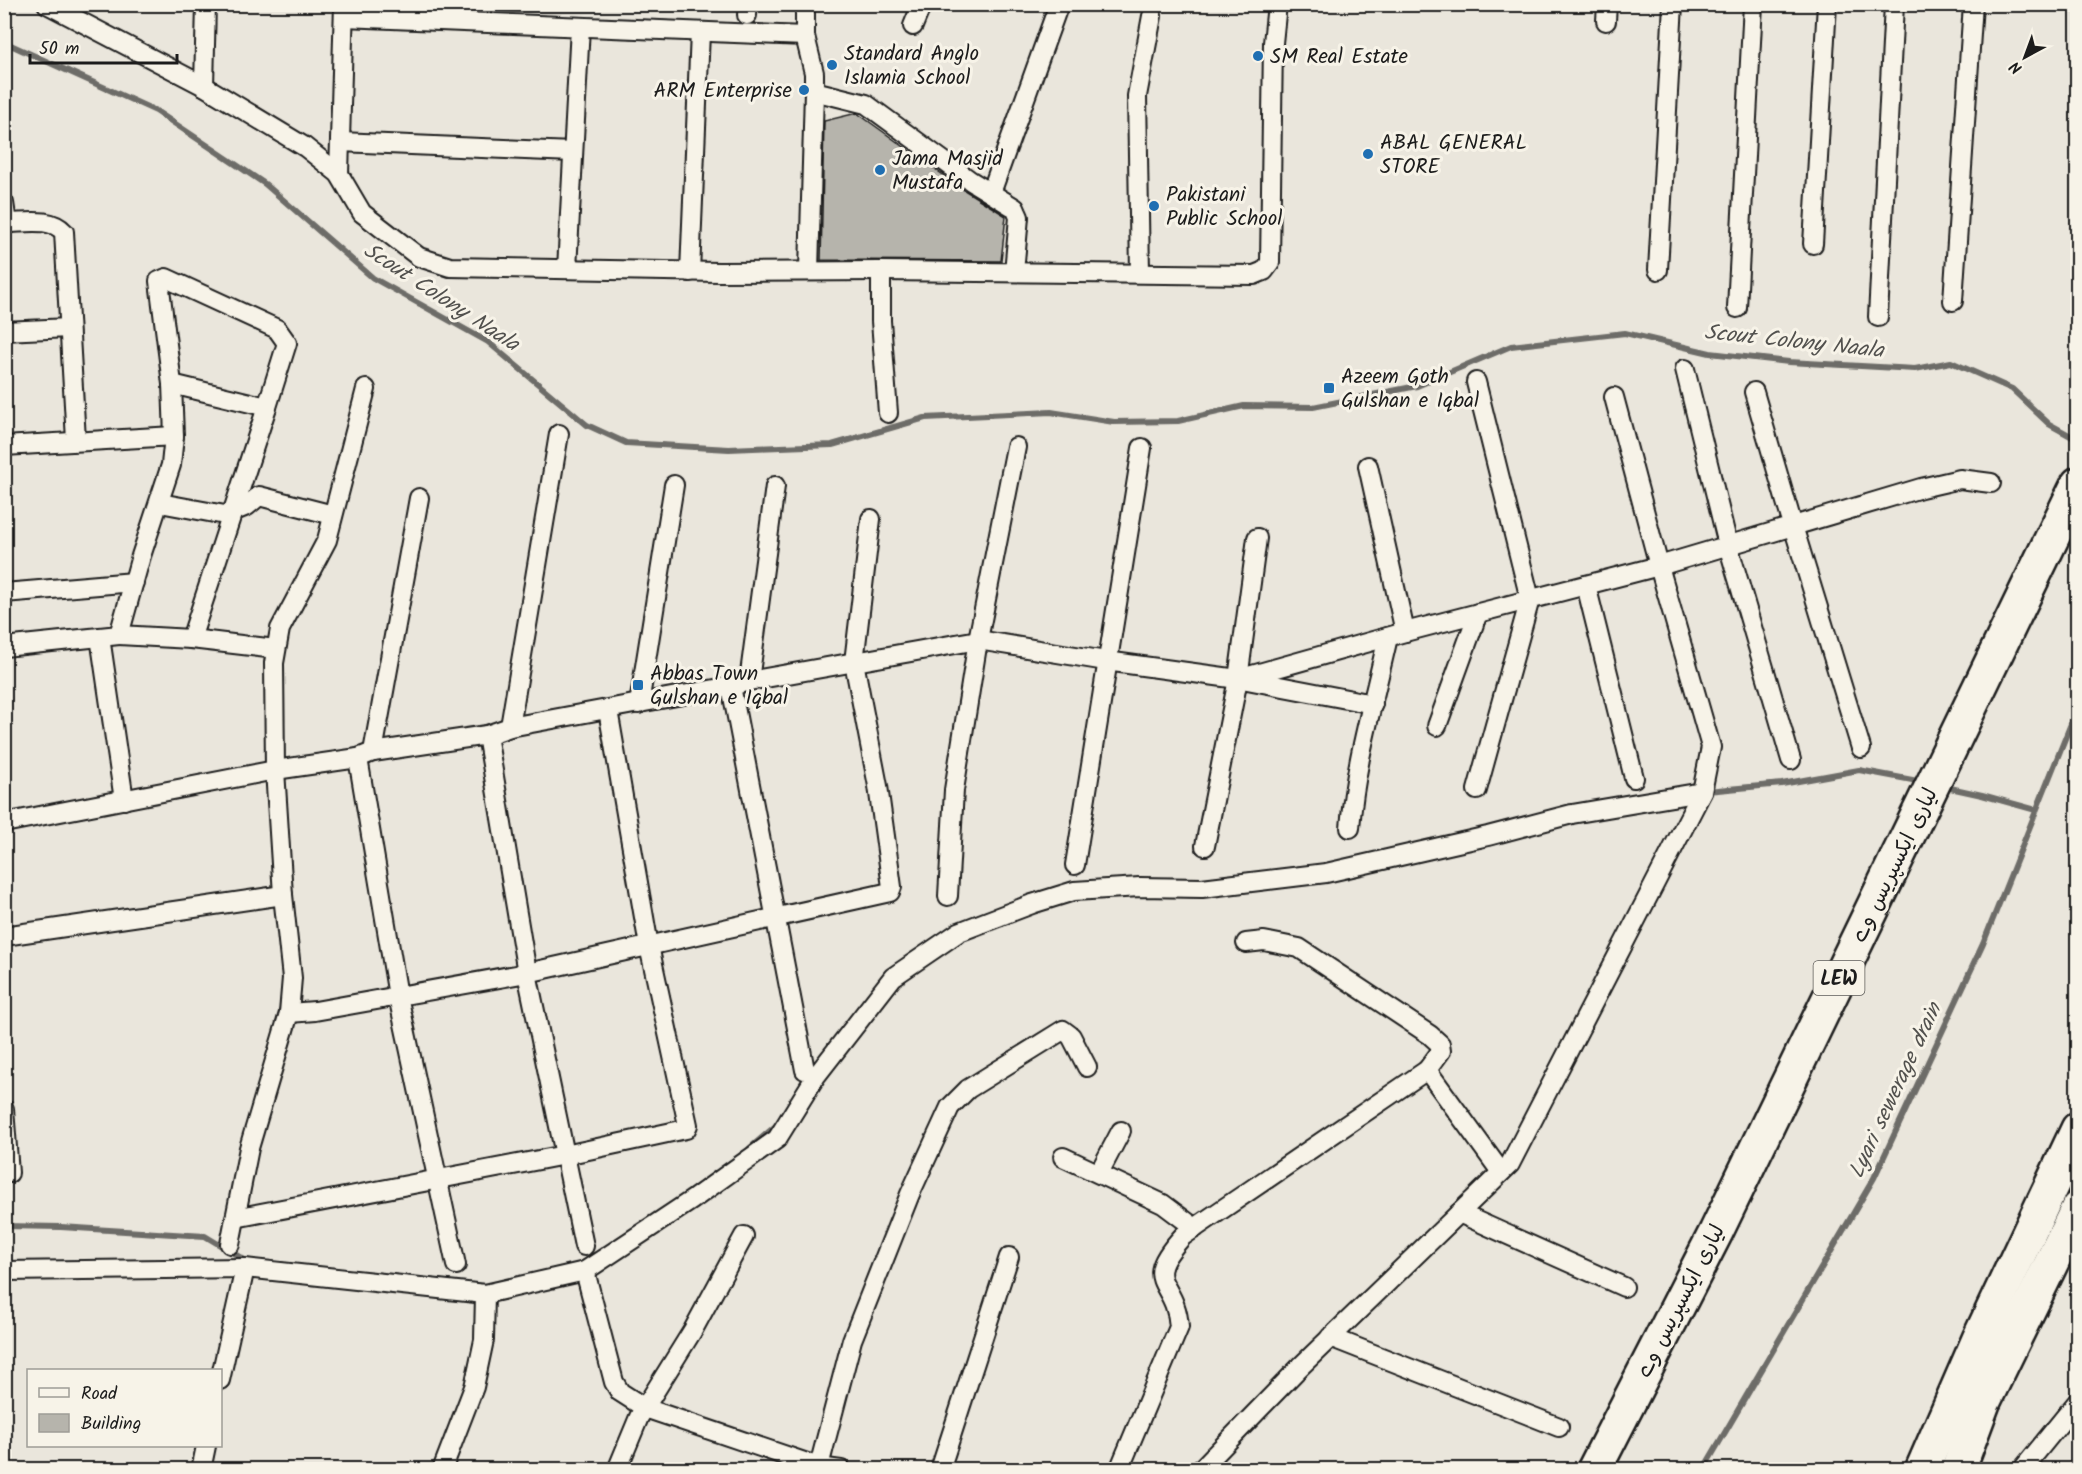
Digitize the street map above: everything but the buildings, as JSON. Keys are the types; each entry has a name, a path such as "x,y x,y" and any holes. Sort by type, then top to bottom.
{"highway":[{"name":"لیاری ایکسپریس وے","path":"1594,1470 1721,1222 2078,484"},
{"path":"1922,1470 1979,1339 2078,1129"},
{"path":"1958,1470 1983,1402 2078,1208"}],"street":[{"path":"204,86 206,4"},
{"path":"805,4 804,36 814,73 809,271"},
{"path":"913,26 922,4"},
{"path":"991,193 1059,4"},
{"path":"54,6 204,86 305,147 339,174 362,213 419,257 450,267 690,272 881,270 1254,275 1264,271 1270,263 1273,43 1277,4"},
{"path":"1658,270 1673,4"},
{"path":"1737,308 1753,4"},
{"path":"1813,244 1827,4"},
{"path":"1878,317 1894,4"},
{"path":"1953,301 1973,4"},
{"path":"339,174 344,11 580,27 804,36"},
{"path":"1140,273 1137,96 1152,16"},
{"path":"567,269 580,27"},
{"path":"690,272 700,32"},
{"path":"814,92 866,104 971,181 1015,208 1019,217 1014,272"},
{"path":"340,142 573,152"},
{"path":"4,203 6,224 50,223 59,226 64,232 76,440"},
{"path":"881,270 881,321 888,413"},
{"path":"119,635 171,465 174,436 172,384 159,281 166,278 277,329 287,343 191,639"},
{"path":"4,331 69,328"},
{"path":"1685,369 1728,545 1791,760"},
{"path":"1476,382 1530,599 1477,790"},
{"path":"172,384 267,407"},
{"path":"230,1244 249,1148 289,1013 292,978 275,770 274,663 276,650 280,629 327,540 366,389"},
{"path":"1754,392 1861,748"},
{"path":"1200,1470 1330,1337 1510,1164 1702,792 1711,747 1614,397"},
{"path":"510,728 560,434"},
{"path":"4,446 174,436"},
{"path":"948,896 954,790 978,640 1016,447"},
{"path":"1075,865 1142,448"},
{"path":"1350,828 1356,778 1373,704 1396,635 1368,466"},
{"path":"1238,679 1659,566 1921,488 1960,479 1991,483"},
{"path":"639,704 674,485"},
{"path":"749,681 775,486"},
{"path":"160,503 225,515 248,506 259,496 333,515"},
{"path":"419,498 366,755 398,996 456,1264"},
{"path":"289,1013 315,1011 527,973 885,895 890,892 892,887 878,786 855,662 871,519"},
{"path":"1205,846 1238,679 1257,538"},
{"path":"4,592 134,582"},
{"path":"1586,585 1634,778"},
{"path":"1437,726 1478,613"},
{"path":"4,647 119,635 191,639 276,650"},
{"path":"100,637 124,800"},
{"path":"4,823 275,770 487,735 510,728 749,681 978,640 1238,679 1373,704"},
{"path":"731,686 805,1070"},
{"path":"235,1218 565,1155 686,1129 688,1125 649,946 608,710"},
{"path":"487,735 527,973 584,1246"},
{"path":"4,1271 245,1268 484,1293 585,1271 692,1200 777,1139 816,1076 893,977 959,932 1032,904 1074,891 1140,887 1202,888 1326,873 1488,836 1572,814 1702,792"},
{"path":"4,936 284,895"},
{"path":"1119,1470 1179,1327 1178,1312 1160,1275 1162,1264 1169,1252 1183,1236 1427,1070 1441,1051 1440,1044 1430,1035 1299,948 1264,941 1246,943"},
{"path":"818,1468 852,1341 909,1194 950,1107 968,1089 1063,1030 1071,1036 1087,1067"},
{"path":"1427,1070 1501,1172"},
{"path":"4,1109 9,1173"},
{"path":"1099,1173 1121,1131"},
{"path":"1063,1157 1163,1204 1195,1228"},
{"path":"1459,1213 1624,1287"},
{"path":"617,1470 645,1408 693,1330 744,1236"},
{"path":"940,1470 1009,1257"},
{"path":"222,1371 245,1268"},
{"path":"585,1271 614,1382 620,1392 645,1408 818,1468 841,1470"},
{"path":"442,1470 474,1387 484,1340 484,1293"},
{"path":"1330,1337 1560,1427"},
{"path":"2022,1470 2078,1401"},
{"path":"201,1470 206,1447"}],"waterway":[{"name":"Scout Colony Naala","path":"4,42 156,111 265,184 373,278 488,342 587,425 626,443 729,449 832,445 925,418 1051,412 1114,422 1178,421 1244,406 1313,407 1417,386 1511,346 1625,333 1710,353 1789,362 1915,369 1951,362 2012,389 2049,424 2078,440"},
{"name":"Lyari sewerage drain","path":"1703,1470 1874,1178 1983,944 2078,706"},
{"path":"1707,791 1782,784 1859,770 1923,782"},
{"path":"1941,786 2036,810"},
{"path":"750,1148 779,1123"},
{"path":"4,1226 61,1227 205,1236 248,1262"}],"place":[{"name":"SM Real Estate","path":"1258,56"},
{"name":"Standard Anglo Islamia School","path":"832,65"},
{"name":"ARM Enterprise","path":"804,90"},
{"name":"ABAL GENERAL STORE","path":"1368,154"},
{"name":"Jama Masjid Mustafa","path":"880,170"},
{"name":"Pakistani Public School","path":"1154,206"},
{"name":"Azeem Goth Gulshan e Iqbal","path":"1329,388"},
{"name":"Abbas Town Gulshan e Iqbal","path":"638,685"}]}
